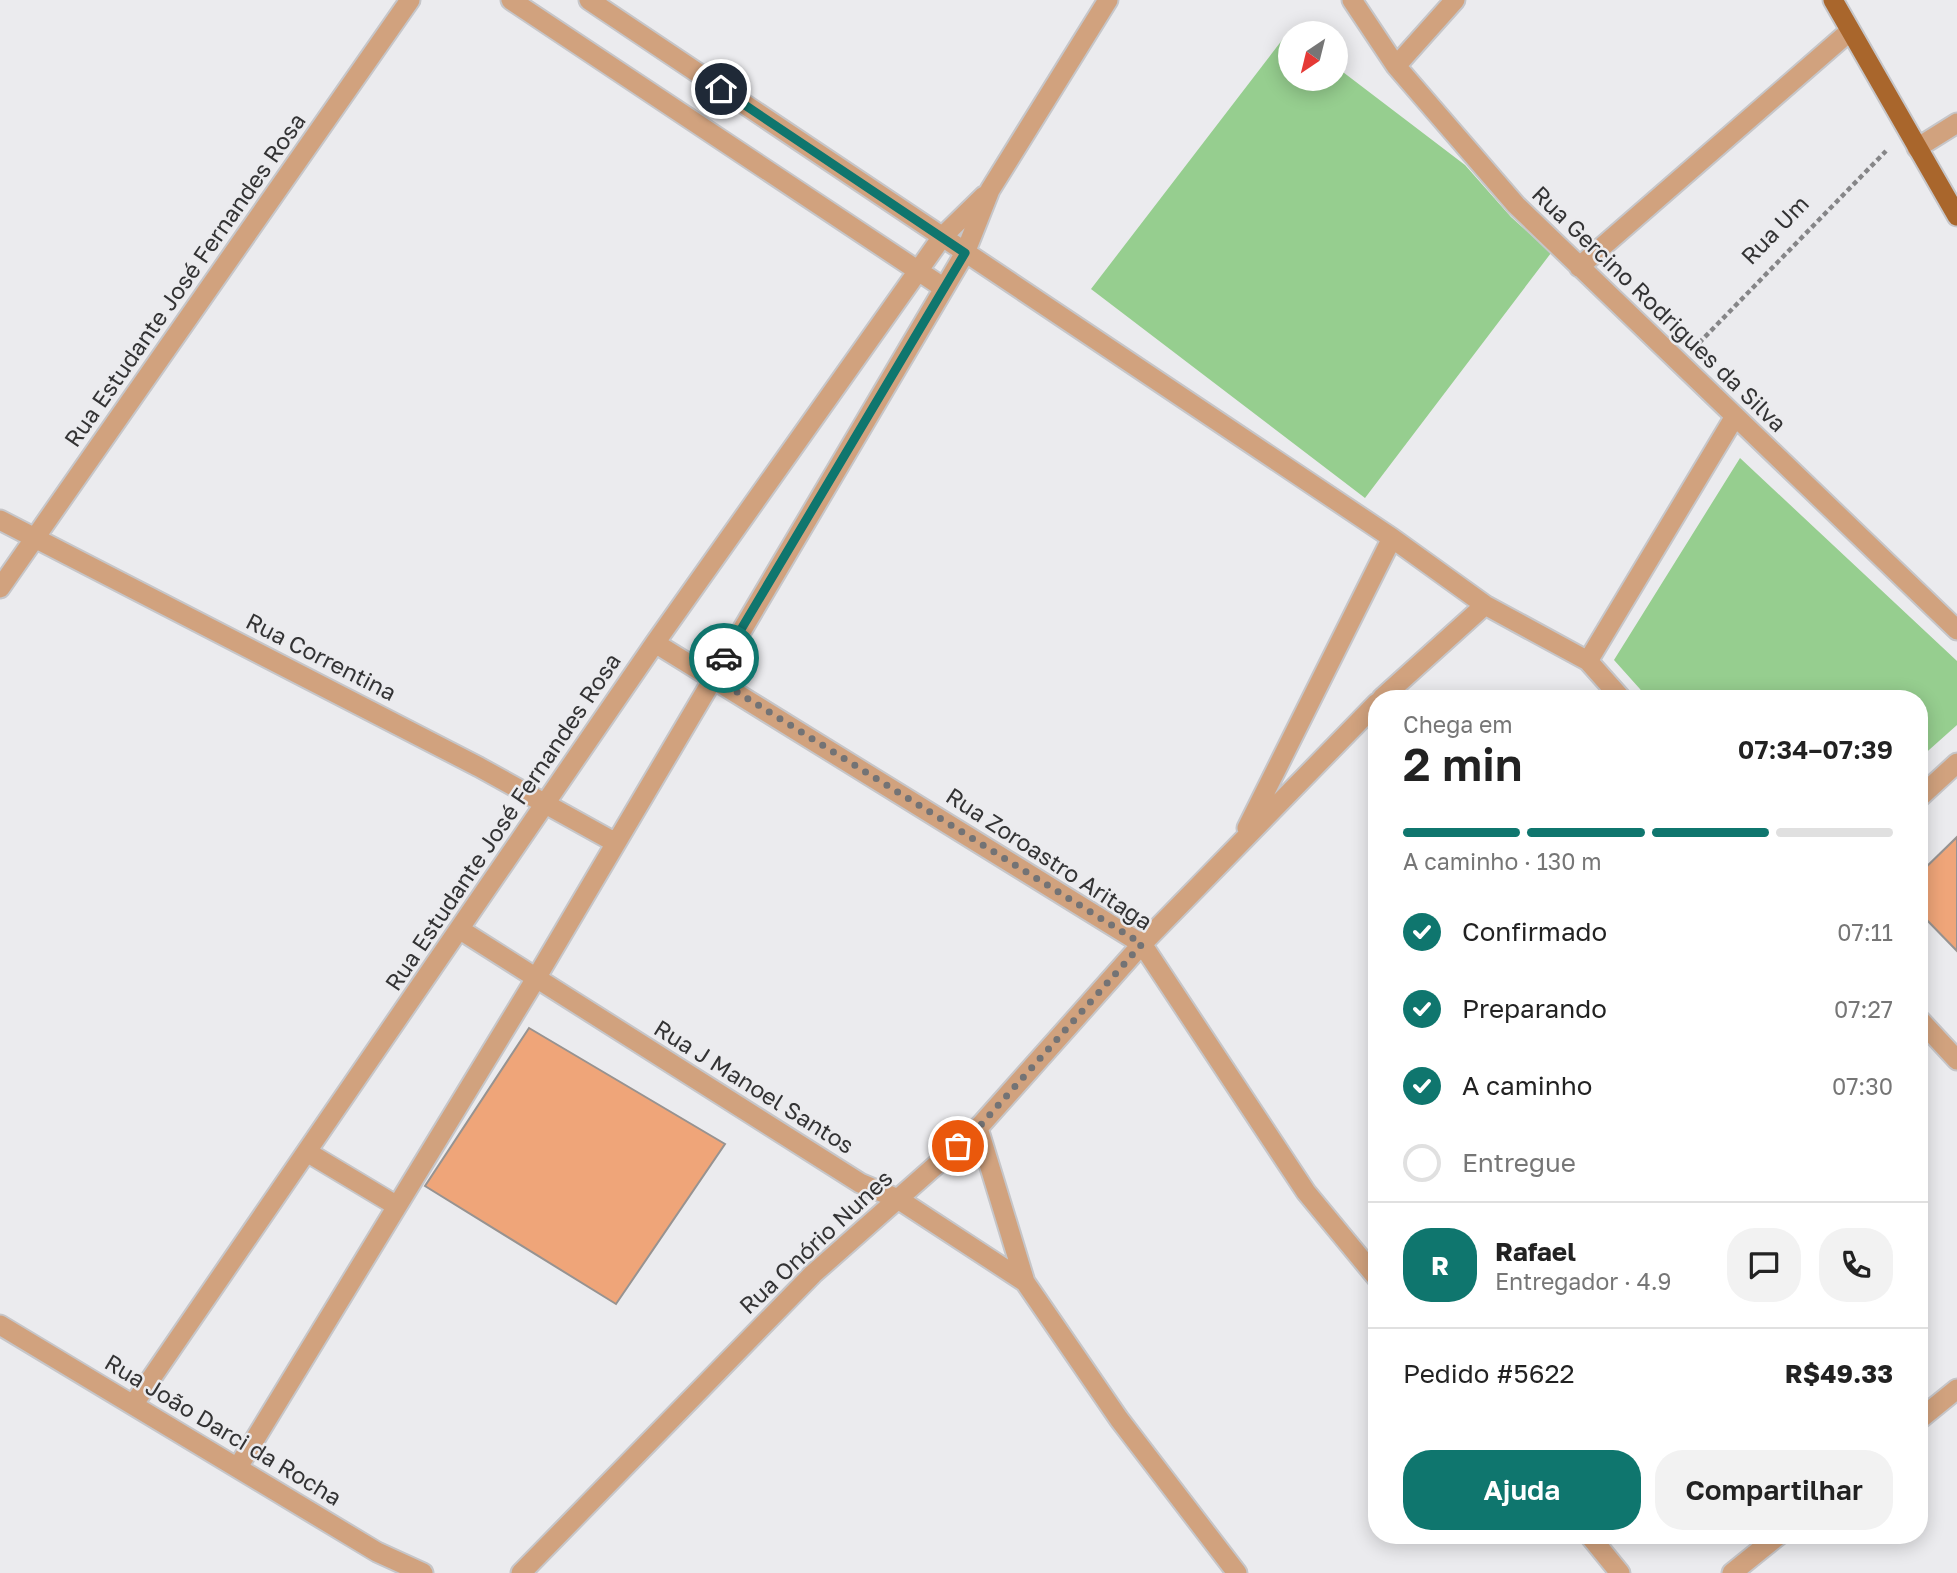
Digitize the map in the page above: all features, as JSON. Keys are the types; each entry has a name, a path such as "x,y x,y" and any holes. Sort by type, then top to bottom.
{"main road":[{"path":"1833,0 1957,216"}],"street":[{"name":"Rua Estudante José Fernandes Rosa","path":"0,588 410,0"},
{"path":"511,0 944,288"},
{"path":"589,0 1392,538 1485,605 1588,661 1614,690"},
{"path":"238,1467 616,843 965,253 990,190 1108,0"},
{"name":"Rua Gercino Rodrigues da Silva","path":"1352,0 1396,66 1516,205 1957,630"},
{"path":"1396,66 1455,0"},
{"path":"1580,267 1850,31"},
{"path":"1917,148 1957,123"},
{"name":"Rua Estudante José Fernandes Rosa","path":"133,1405 545,802 918,270 942,237 990,190"},
{"path":"1588,661 1734,418"},
{"name":"Rua Correntina","path":"0,520 545,802 616,843"},
{"path":"1238,845 1392,538"},
{"path":"1391,690 1485,605"},
{"name":"Rua Zoroastro Aritaga","path":"655,643 1142,944 1306,1192 1368,1267"},
{"name":"Rua Onório Nunes","path":"521,1573 813,1274 978,1128 1142,944 1368,712"},
{"path":"1928,790 1957,763"},
{"name":"Rua J Manoel Santos","path":"459,929 860,1183 898,1199 1026,1282"},
{"path":"1928,1029 1957,1060"},
{"name":"Rua J Manoel Santos","path":"978,1128 1026,1282 1119,1419 1237,1573"},
{"path":"307,1152 397,1206"},
{"name":"Rua João Darci da Rocha","path":"0,1325 377,1552 423,1573"},
{"path":"1928,1413 1957,1389"},
{"path":"1596,1544 1620,1573"},
{"path":"1732,1573 1768,1544"}],"path":[{"name":"Rua Um","path":"1679,363 1907,130"}],"green space":[{"path":"1278,45 1278,91 1348,91 1348,76 1465,165 1511,217 1551,253 1365,498 1091,289"},
{"path":"1740,458 1957,661 1957,725 1928,751 1928,690 1641,690 1614,660"}],"building":[{"path":"1957,837 1957,951 1928,921 1928,865"},
{"path":"529,1028 725,1144 616,1304 425,1186"}],"way so far":[{"path":"724,658 713,677 1142,944 978,1128 958,1146"}],"route":[{"path":"721,89 965,253 724,658"}]}
